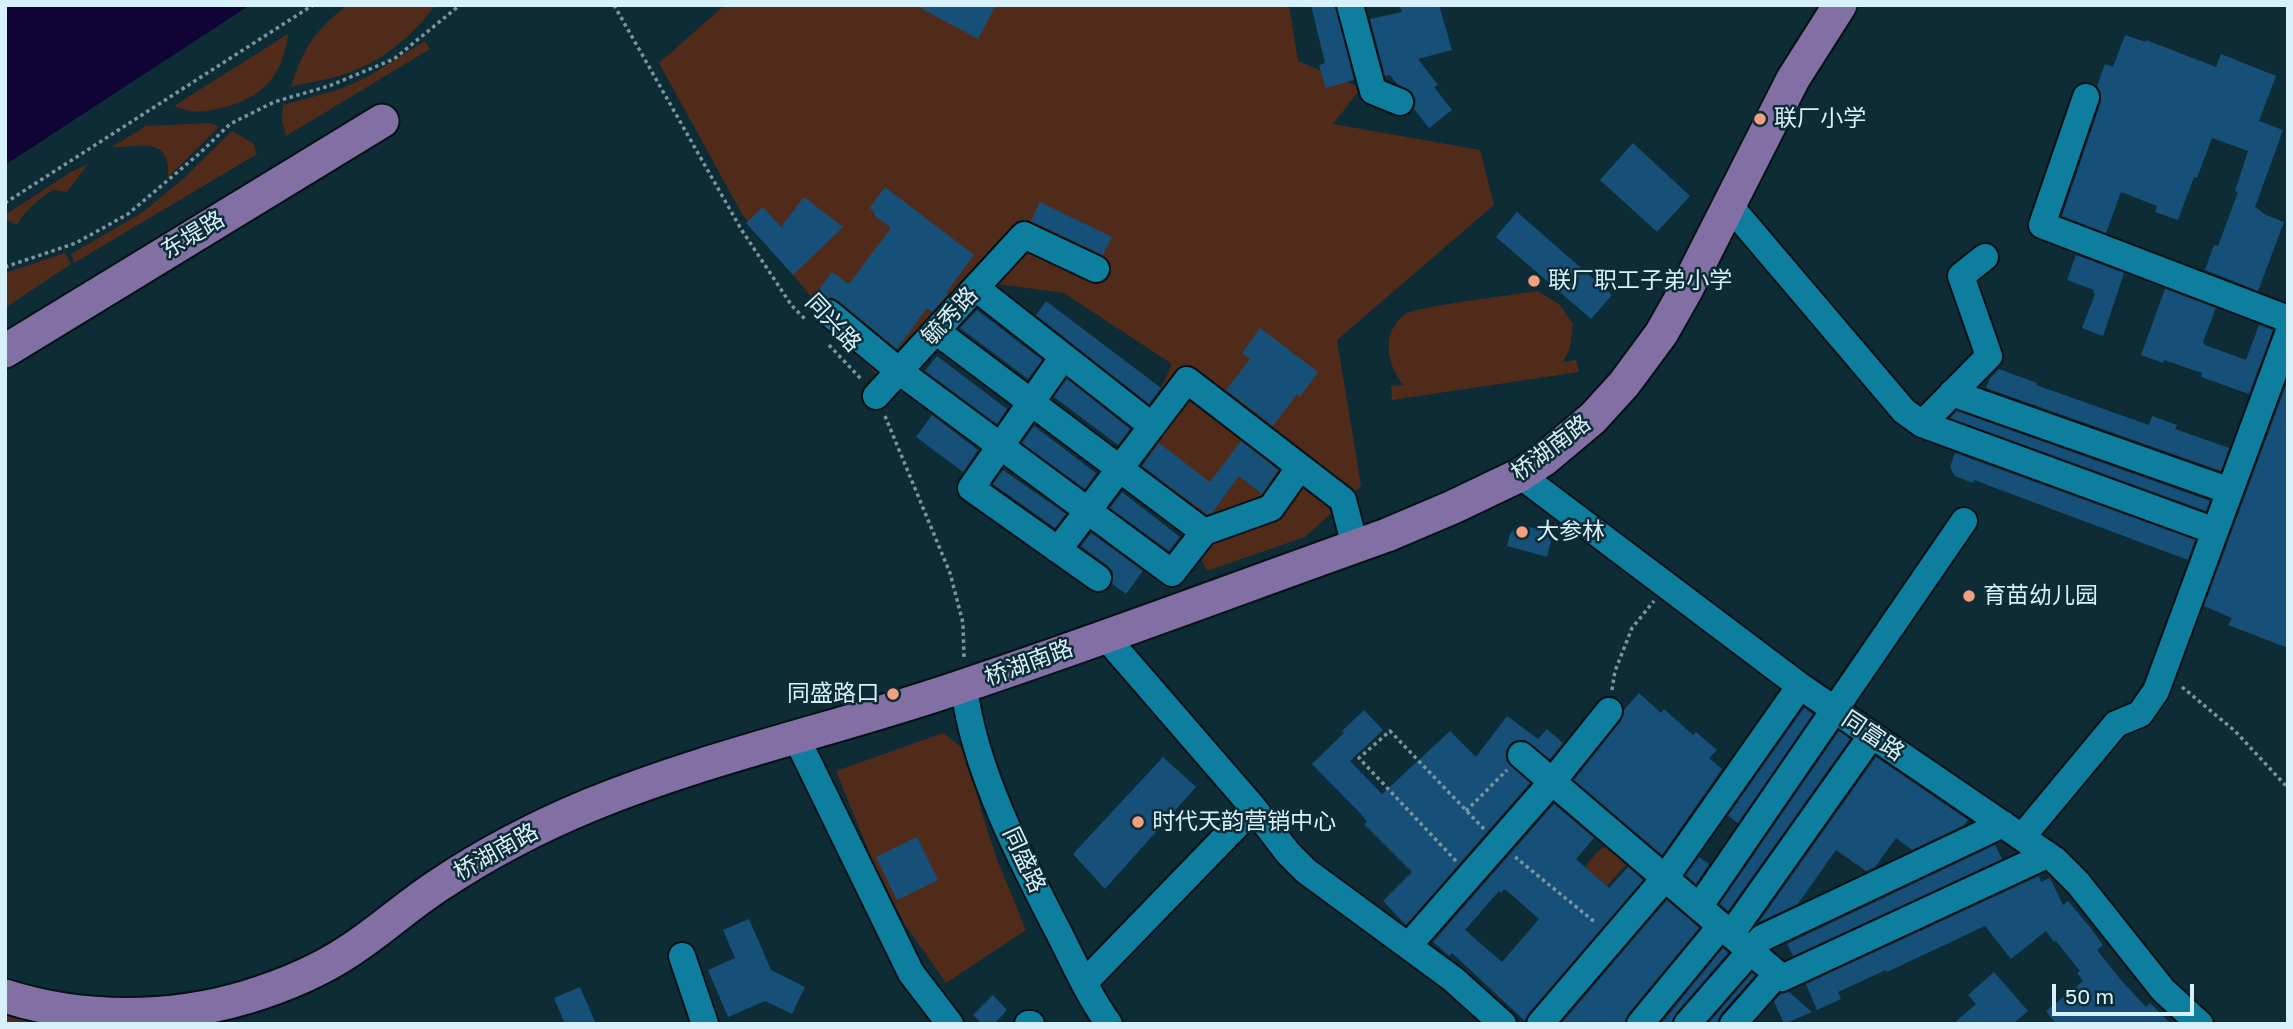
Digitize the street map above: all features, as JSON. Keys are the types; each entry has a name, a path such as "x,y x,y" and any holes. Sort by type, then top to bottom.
{"main road":[{"name":"桥湖南路","path":"5,996 24,1002 94,1013 193,1016 315,971 348,952 435,887 476,861 528,833 589,806 651,781 964,686 1355,546 1453,507 1520,475 1543,460 1593,418 1624,384 1661,334 1793,79 1840,5"},
{"name":"东堤路","path":"5,351 382,121"}],"street":[{"path":"1350,5 1373,92 1400,103"},
{"path":"2086,97 2042,225 2288,319"},
{"path":"1729,205 1904,411 1922,424 2215,531"},
{"name":"毓秀路","path":"876,396 1024,235 1096,269"},
{"path":"1922,424 1989,356 1961,276 1985,257"},
{"path":"976,288 1152,426"},
{"path":"819,318 899,371 1172,573 1204,532 1271,508 1300,467"},
{"path":"936,331 1204,532"},
{"path":"1640,1024 1734,937 1762,938 2012,830 2116,724 2140,713 2156,691 2163,674 2288,334"},
{"path":"1063,356 971,488 1098,578"},
{"path":"1058,550 1187,380 1343,500 1355,546"},
{"path":"1952,393 2230,491"},
{"name":"同富路","path":"1520,475 1800,686 2047,855 2078,883 2163,990 2200,1024"},
{"path":"1699,907 1964,521"},
{"path":"1104,635 1306,871 1453,978 1503,1024"},
{"name":"同盛路","path":"964,686 972,733 998,805 1084,983 1109,1024"},
{"path":"1540,1024 1665,878 1800,686"},
{"path":"1409,946 1552,782 1609,710"},
{"path":"1687,1024 1734,937 1872,735"},
{"path":"796,737 911,973 950,1024"},
{"path":"1521,755 1782,978 2047,855"},
{"path":"1084,983 1241,821"},
{"path":"682,956 705,1024"},
{"path":"1733,1024 1777,974"}],"path":[{"path":"5,203 313,5"},
{"path":"5,267 76,243 128,214 230,124 274,102 329,86 394,59 460,5"},
{"name":"同兴路","path":"614,5 741,229 792,306 819,318"},
{"name":"同兴路","path":"826,341 876,396 898,442 950,573 963,623 964,686"},
{"path":"1609,710 1615,671 1632,628 1666,586"},
{"path":"2163,674 2197,697 2235,731 2288,788"},
{"path":"1469,875 1359,758 1390,731 1497,843 1614,938"},
{"path":"1466,811 1521,755"}],"shaded area":[{"path":"5,5 250,5 5,165"},
{"path":"348,5 436,5 405,39 381,57 339,76 291,87 300,62 312,41 327,23"},
{"path":"725,5 1289,5 1298,61 1361,88 1333,124 1480,150 1494,205 1337,340 1361,486 1305,537 1207,571 1140,435 1172,364 1064,293 975,281 878,377 742,214 659,63"},
{"path":"288,34 281,62 275,73 259,92 248,99 209,111 197,112 174,106"},
{"path":"425,41 430,49 286,136 282,120 283,105 341,89 369,76"},
{"path":"211,123 219,127 168,177 164,154 158,149 150,146 112,147 146,126"},
{"path":"232,131 253,143 257,154 74,263 71,254 143,212 184,178"},
{"path":"88,164 67,192 53,190 48,193 28,210 17,225 5,219 5,215"},
{"path":"65,253 71,264 5,308 5,273"},
{"path":"1538,291 1560,305 1573,324 1570,348 1563,362 1576,360 1579,372 1392,400 1391,386 1403,385 1393,367 1389,339 1397,322 1405,314 1446,304"},
{"path":"943,733 969,753 981,811 998,862 1026,930 946,983 904,923 874,864 836,771"},
{"path":"1609,844 1630,860 1607,886 1585,867 1597,852"},
{"path":"5,1003 51,1024 5,1024"}],"building":[{"path":"915,5 996,5 978,39"},
{"path":"1311,5 1335,5 1354,80 1326,88 1319,65 1325,63"},
{"path":"1439,5 1452,50 1418,59 1438,85 1434,87 1452,110 1429,128 1414,109 1416,101 1412,92 1397,84 1390,75 1385,76 1370,19 1402,12 1400,7"},
{"path":"2125,35 2146,40 2216,67 2221,54 2276,76 2259,121 2283,130 2255,207 2284,222 2258,291 2205,270 2214,245 2218,246 2238,192 2235,191 2248,151 2212,138 2178,220 2155,212 2157,206 2121,192 2106,233 2062,216 2101,102 2101,93 2097,86 2105,64 2113,67"},
{"path":"1633,143 1690,196 1657,232 1600,180"},
{"path":"885,187 974,255 946,293 948,294 932,312 927,308 897,349 839,301 831,297 820,301 814,296 832,272 849,284 891,228 874,215 870,208"},
{"path":"804,197 843,227 793,275 746,223 763,207 781,227"},
{"path":"1040,202 1112,237 1103,255 1031,221"},
{"path":"1517,212 1612,295 1591,319 1496,237"},
{"path":"2076,255 2124,273 2103,336 2082,328 2095,294 2094,290 2067,280"},
{"path":"2165,289 2216,308 2203,342 2205,345 2246,360 2259,325 2273,330 2249,394 2201,377 2202,373 2141,355"},
{"path":"1046,301 1161,388 1149,404 1036,315"},
{"path":"977,310 1042,360 1028,379 960,328"},
{"path":"1260,328 1318,372 1300,397 1297,394 1273,426 1226,390 1250,359 1242,353"},
{"path":"937,356 1007,409 997,424 925,371"},
{"path":"1999,369 2149,425 2152,416 2177,425 2175,429 2229,448 2221,471 1986,388 1990,378"},
{"path":"1067,379 1130,429 1118,445 1054,397"},
{"path":"2288,380 2288,648 2228,625 2232,618 2204,606"},
{"path":"1957,411 2210,501 2206,511 1950,418"},
{"path":"932,415 978,450 963,472 916,437"},
{"path":"1034,426 1096,473 1085,489 1022,443"},
{"path":"1241,441 1278,470 1262,494 1239,476 1212,513 1207,514 1142,466 1159,443 1210,482"},
{"path":"1955,453 2195,540 2188,560 1974,480 1973,483 1955,476 1950,467"},
{"path":"1003,470 1066,514 1055,528 993,484"},
{"path":"1122,492 1180,537 1169,551 1110,508"},
{"path":"1519,524 1544,531 1551,541 1547,557 1507,546 1510,534"},
{"path":"1091,533 1143,571 1126,594 1112,584 1113,572 1108,566 1081,546"},
{"path":"1639,693 1661,713 1664,709 1693,735 1696,732 1717,750 1709,758 1722,769 1662,855 1574,780 1621,721 1624,710"},
{"path":"1804,708 1813,714 1738,823 1728,816"},
{"path":"1364,710 1383,730 1350,761 1382,794 1450,731 1476,757 1507,716 1538,739 1547,729 1563,743 1550,759 1525,740 1516,740 1510,744 1506,751 1506,761 1530,783 1406,925 1383,901 1412,872 1364,824 1367,822 1361,814 1312,764"},
{"path":"1839,731 1850,739 1728,911 1720,904"},
{"path":"1163,757 1196,787 1105,889 1073,854"},
{"path":"1876,757 1968,820 1964,825 1912,850 1896,838 1875,867 1866,871 1836,850 1798,904 1759,922"},
{"path":"1554,804 1594,838 1576,859 1609,888 1628,867 1643,880 1528,1014 1525,1021 1452,953 1449,956 1433,942","holes":["1505,889 1539,919 1502,962 1465,930 1499,891 1501,893"]},
{"path":"917,837 938,880 897,900 876,857"},
{"path":"1995,845 2002,859 1793,956 1787,944"},
{"path":"1699,857 1709,864 1696,884 1686,875"},
{"path":"2039,876 2041,882 2050,878 2063,905 2068,901 2089,926 2103,945 2097,950 2121,980 2146,1007 2150,1003 2171,1024 2056,1024 2046,1011 2083,981 2077,973 2080,971 2046,931 2011,959 1985,926 1838,992 1841,999 1817,1010 1806,984"},
{"path":"1667,900 1699,928 1628,1014 1625,1024 1561,1024"},
{"path":"749,919 771,970 805,987 792,1014 765,1001 728,1017 708,970 735,958 723,930"},
{"path":"1723,948 1728,953 1675,1014 1672,1024 1661,1024"},
{"path":"1994,972 2028,1011 2013,1024 1953,1024 1976,1004 1968,995"},
{"path":"1752,973 1755,975 1721,1014 1718,1024 1708,1024"},
{"path":"580,987 596,1024 565,1024 554,998"},
{"path":"1789,992 1812,1012 1784,1024 1774,1001 1781,994"},
{"path":"993,995 1007,1010 994,1024 982,1024 973,1015"}],"place":[{"name":"联厂小学","path":"1760,119"},
{"name":"联厂职工子弟小学","path":"1534,281"},
{"name":"大参林","path":"1522,532"},
{"name":"育苗幼儿园","path":"1969,596"},
{"name":"同盛路口","path":"893,694"},
{"name":"时代天韵营销中心","path":"1138,822"}]}
